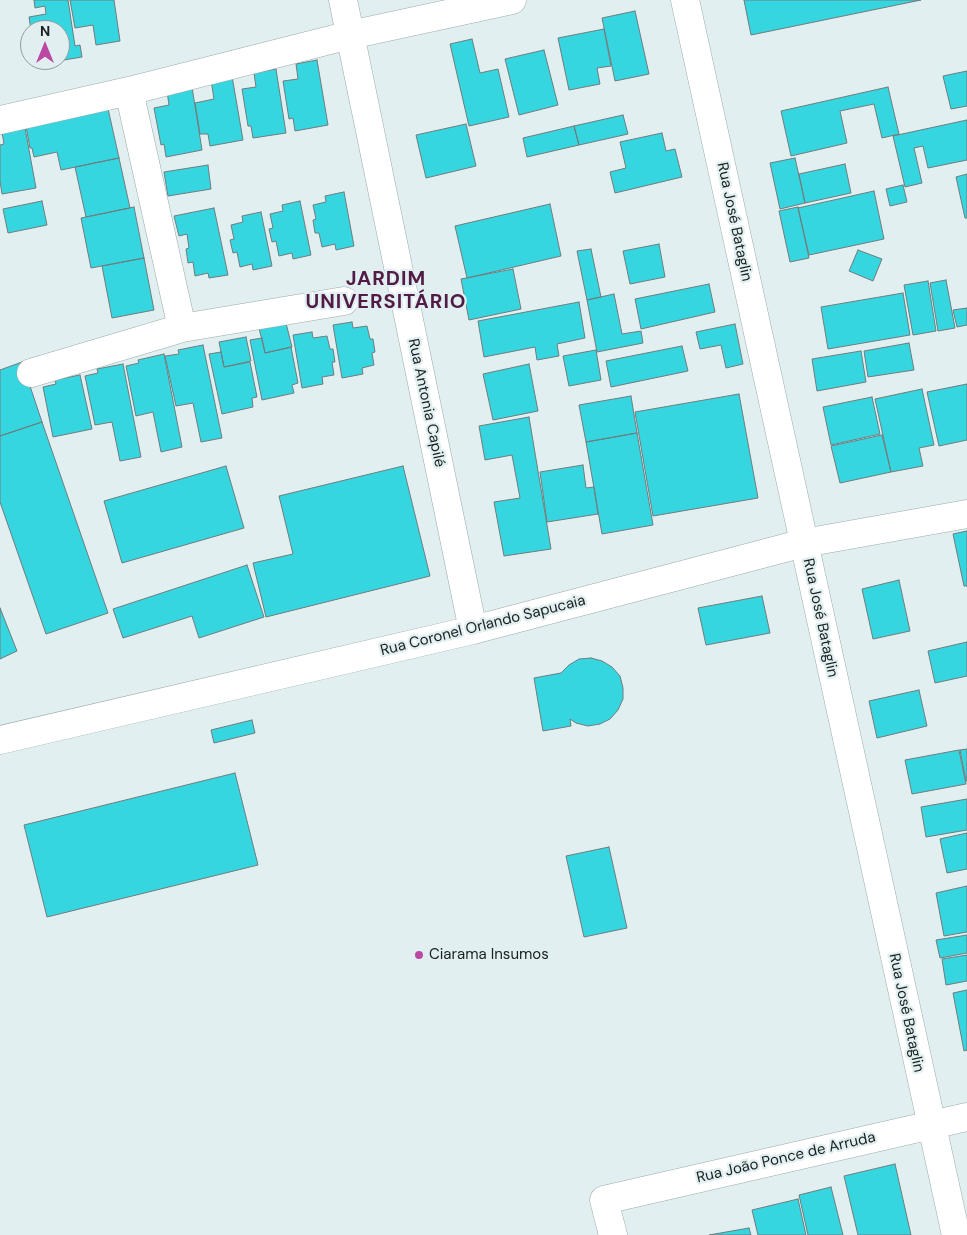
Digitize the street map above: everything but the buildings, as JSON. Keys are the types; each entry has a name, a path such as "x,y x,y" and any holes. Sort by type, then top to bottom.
{"street":[{"name":"Rua Antonia Capilé","path":"343,0 473,630"},
{"path":"0,120 129,91 350,35 512,0"},
{"name":"Rua José Bataglin","path":"686,0 930,1125 956,1235"},
{"path":"129,91 182,328"},
{"path":"31,373 182,328 344,300"},
{"name":"Rua Coronel Orlando Sapucaia","path":"0,740 473,630 804,543 967,514"},
{"name":"Rua João Ponce de Arruda","path":"613,1235 604,1200 967,1117"}],"place":[{"name":"Ciarama Insumos","path":"419,955"}],"district":[{"name":"JARDIM UNIVERSITÁRIO","path":"386,292"}]}
